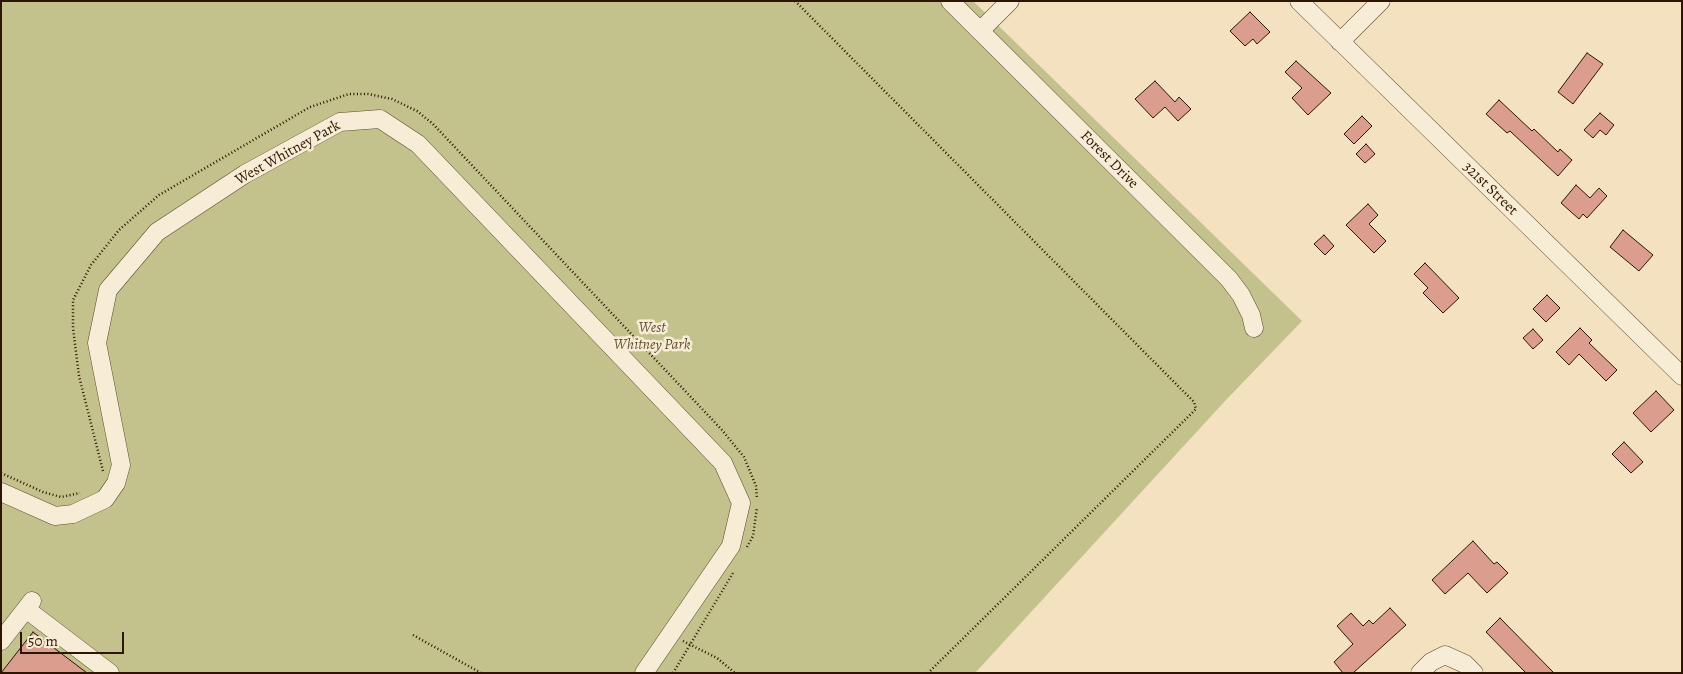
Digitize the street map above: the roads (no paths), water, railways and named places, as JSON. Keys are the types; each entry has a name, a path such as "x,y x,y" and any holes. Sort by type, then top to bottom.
{"street":[{"name":"Forest Drive","path":"950,1 1229,279 1252,315 1254,328"},
{"path":"980,31 1010,1"},
{"name":"321st Street","path":"1299,1 1682,376"},
{"path":"1340,42 1381,1"},
{"name":"West Whitney Park","path":"1,492 55,516 73,514 105,499 116,483 121,465 97,343 108,290 157,232 245,174 340,122 380,119 418,144 723,463 741,503 731,546 644,673"},
{"path":"1,641 29,605 110,673"},
{"path":"1420,673 1431,662 1445,655 1465,664 1474,673"}]}
